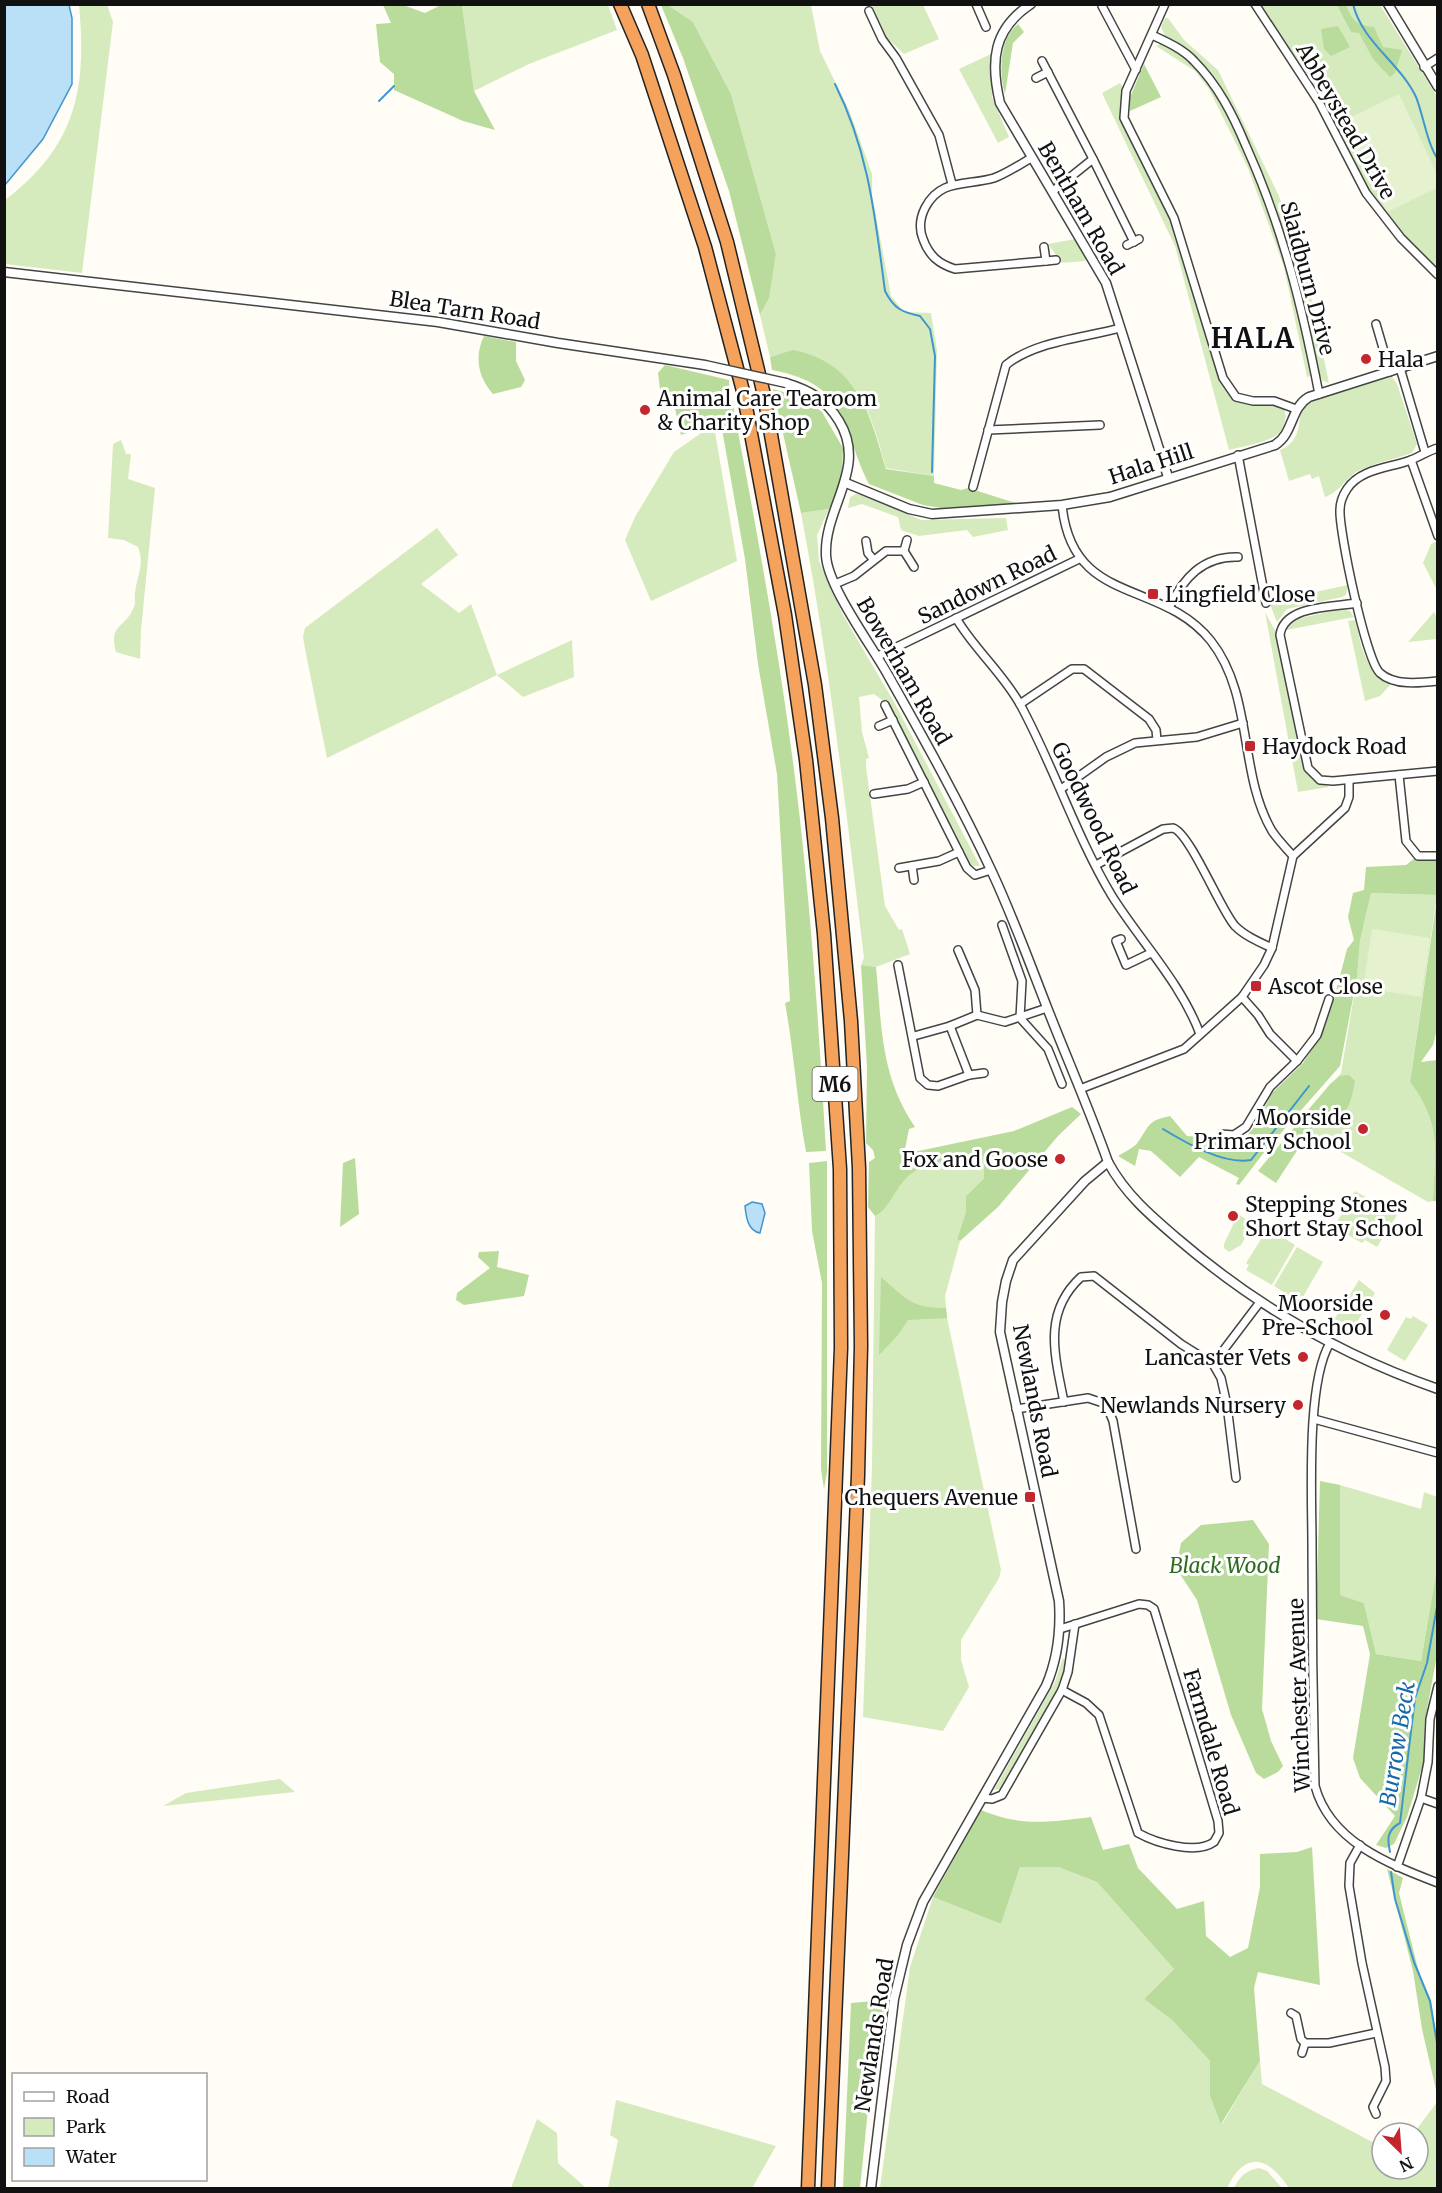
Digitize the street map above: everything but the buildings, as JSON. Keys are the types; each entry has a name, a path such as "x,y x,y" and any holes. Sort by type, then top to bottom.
{"highway":[{"name":"M6","path":"620,4 642,55 705,247 743,391 785,615 806,760 824,934 840,1169 841,1348 808,2188"},
{"name":"M6","path":"648,4 674,75 727,242 764,396 815,685 832,818 845,954 859,1168 861,1346 858,1475 828,2188"}],"street":[{"name":"Bentham Road","path":"1032,4 1007,25 1001,35 995,56 996,87 1000,103 1106,283 1168,477"},
{"path":"1165,4 1126,91 1124,118 1174,218 1223,378 1236,397 1253,401 1274,401 1296,409 1303,400 1437,356"},
{"name":"Abbeystead Drive","path":"1255,4 1319,102 1366,193 1395,231 1437,275"},
{"path":"1388,4 1437,87"},
{"path":"1102,6 1136,70"},
{"path":"986,27 978,8 987,8"},
{"path":"868,11 939,135 952,184"},
{"name":"Slaidburn Drive","path":"1152,35 1185,52 1208,76 1241,133 1269,195 1292,267 1319,394"},
{"path":"1424,67 1437,58"},
{"path":"1042,60 1133,242"},
{"path":"1036,78 1048,72"},
{"path":"1031,158 992,178 952,184 938,191 923,212 921,234 932,257 942,265 956,269 1056,260"},
{"path":"1053,190 1093,159"},
{"path":"1044,247 1046,261"},
{"name":"Blea Tarn Road","path":"4,272 438,322 705,365 786,383 810,390 830,406 841,424 851,447 846,483"},
{"path":"1376,324 1390,372"},
{"path":"973,488 979,476 998,383 1006,364 1015,357 1120,328"},
{"path":"1400,368 1425,452"},
{"name":"Hala Hill","path":"846,483 909,509 932,514 1062,505 1110,497 1275,445 1285,438 1296,409"},
{"path":"988,430 1095,423"},
{"path":"1437,448 1411,460 1364,474 1348,487 1341,501 1340,518 1367,648 1379,673 1412,683 1437,681"},
{"path":"1238,455 1266,603"},
{"path":"1411,460 1437,536"},
{"name":"Bowerham Road","path":"846,483 827,533 825,557 835,584 878,656 991,870 1108,1162 1123,1186 1138,1203 1200,1258 1260,1302 1330,1343 1404,1378 1437,1389"},
{"path":"1062,505 1066,532 1079,559 1097,576 1169,608 1195,624 1212,643 1234,685 1253,781 1261,804 1273,831 1293,856"},
{"path":"904,551 908,540"},
{"path":"866,541 868,553 873,559"},
{"path":"835,584 854,576 886,551 904,551"},
{"path":"904,551 914,567"},
{"path":"1169,608 1186,579 1204,564 1222,557 1238,557"},
{"name":"Sandown Road","path":"878,656 1079,559"},
{"path":"1357,603 1295,614 1286,619 1281,634 1308,768 1320,780 1349,780 1437,771"},
{"name":"Goodwood Road","path":"956,618 1020,704 1096,865 1130,924 1188,1007 1200,1034"},
{"path":"1020,704 1072,669 1084,669 1149,719 1156,730 1157,740"},
{"name":"Bowerham Road","path":"885,705 970,873 979,875 991,870"},
{"name":"Bowerham Road","path":"879,726 893,720"},
{"path":"1061,789 1119,749 1135,743 1197,737 1243,723"},
{"path":"1399,775 1406,841 1418,856 1437,856"},
{"path":"1080,1089 1184,1049 1242,997 1264,965 1272,948 1293,856 1345,808 1349,797 1349,780"},
{"path":"874,795 924,782"},
{"path":"1096,865 1163,829 1172,828 1179,832 1234,925 1246,935 1272,948"},
{"path":"899,868 939,861 958,852"},
{"path":"912,866 914,880"},
{"path":"1002,925 1022,981 1020,1018 1046,1046 1062,1084"},
{"path":"1121,939 1116,941 1116,945 1126,965 1151,953"},
{"path":"958,950 975,990 977,1015"},
{"path":"898,965 914,1036 920,1078 925,1084 938,1086 969,1075 984,1073"},
{"path":"1242,997 1258,1015 1270,1034 1297,1060"},
{"path":"1221,1134 1230,1136 1239,1133 1270,1087 1297,1060 1317,1035 1329,999"},
{"path":"914,1036 950,1026 977,1015 997,1022 1020,1018 1047,1008"},
{"path":"950,1026 969,1075"},
{"name":"Newlands Road","path":"871,2188 894,1999 907,1945 923,1902 1046,1686 1058,1648 1059,1601 1000,1332 1006,1281 1013,1260 1090,1176 1108,1162"},
{"path":"1064,1402 1052,1339 1055,1321 1070,1287 1081,1277 1094,1276 1181,1344 1213,1364 1221,1378 1227,1405 1236,1478"},
{"path":"1213,1364 1260,1302"},
{"name":"Winchester Avenue","path":"1330,1343 1321,1362 1314,1419 1312,1492 1315,1786 1320,1805 1330,1820 1360,1845 1397,1867 1437,1883"},
{"path":"1016,1409 1088,1398 1106,1404 1113,1421 1136,1549"},
{"path":"1314,1419 1437,1453"},
{"name":"Farmdale Road","path":"1060,1629 1139,1604 1148,1605 1154,1609 1218,1821 1219,1833 1214,1842 1199,1849 1147,1838 1138,1833 1099,1715 1086,1703 1062,1690"},
{"path":"982,1798 992,1799 1002,1795 1062,1690 1072,1652 1075,1624"},
{"path":"1058,1648 1072,1652"},
{"path":"1397,1867 1421,1798 1434,1721 1437,1686"},
{"path":"1421,1798 1437,1804"},
{"path":"1360,1845 1350,1863 1350,1886 1358,1964 1385,2067 1386,2081 1372,2110"},
{"path":"1296,2014 1301,2039 1305,2043 1329,2043 1376,2032"},
{"path":"1302,2053 1305,2043"}],"green space":[{"path":"79,5 107,5 113,22 82,273 5,264 5,200 29,180 48,159 62,137 72,114 81,63"},
{"path":"383,5 403,5 425,13 441,5 462,5 474,91 495,130 463,121 394,90 394,74 380,62 376,24 391,23"},
{"path":"462,5 608,5 617,30 529,64 474,91"},
{"path":"661,5 668,5 693,22 731,94 776,254 769,298 760,315 729,191 683,58"},
{"path":"668,5 811,5 820,51 849,110 872,174 872,195 891,296 904,312 931,313 937,351 934,476 886,468 866,407 858,393 837,370 803,353 785,353 770,357 760,315 769,297 776,254 731,94 693,22"},
{"path":"872,5 923,5 939,39 904,54 886,37"},
{"path":"1259,5 1380,5 1437,96 1437,269 1403,237 1368,191 1354,167 1317,88"},
{"path":"1337,5 1346,5 1356,21 1374,27 1383,47 1402,50 1395,73 1390,77 1373,59 1359,33 1351,32"},
{"path":"1165,18 1168,18 1184,40 1218,70 1278,194 1293,231 1308,283 1329,383 1323,381 1318,372 1297,270 1261,169 1221,87 1199,61 1165,36 1161,27"},
{"path":"1018,24 1024,32 1013,43 1005,94 1002,56 1007,38"},
{"path":"1338,26 1350,47 1331,56 1324,49 1321,29"},
{"path":"1160,44 1180,52 1201,73 1222,104 1259,179 1291,270 1311,369 1310,376 1307,377 1284,267 1248,168 1209,89 1195,71 1156,46"},
{"path":"991,54 992,97 1009,137 998,143 959,69"},
{"path":"1144,64 1161,97 1130,111 1129,100"},
{"path":"1120,83 1126,91 1124,118 1174,218 1223,378 1236,397 1268,400 1282,407 1285,413 1282,430 1270,439 1229,450 1175,246 1102,93"},
{"path":"1399,94 1437,174 1437,188 1387,212 1343,121"},
{"path":"1075,239 1085,261 1062,263 1048,244"},
{"path":"484,336 516,342 516,361 525,380 521,387 493,394 484,381 479,366 479,352"},
{"path":"793,350 833,366 847,379 867,411 886,469 934,476 934,483 961,490 968,488 1019,504 941,508 923,505 869,484 846,426 830,397 816,386 798,377 772,370 770,357"},
{"path":"665,365 729,380 790,736 814,968 826,1151 806,1152 803,1133 785,1003 790,1001 777,774 758,664 745,559 722,429 717,422 681,435 673,400 660,389 658,373"},
{"path":"1384,376 1392,377 1397,384 1417,444 1412,453 1358,471 1335,492 1325,497 1319,476 1312,479 1310,474 1289,481 1280,450 1291,443 1297,433 1301,408 1309,401"},
{"path":"773,389 804,398 822,412 843,448 842,480 829,509 801,513"},
{"path":"707,429 715,432 737,561 651,601 625,540 635,517 674,452"},
{"path":"121,440 126,454 131,454 128,479 155,488 140,659 116,652 114,643 116,631 131,614 135,605 141,565 138,547 124,540 108,538 113,444"},
{"path":"856,494 867,496 921,520 1006,518 1008,530 973,537 967,530 919,536 901,530 898,517 862,504 848,508 850,497"},
{"path":"829,509 817,535 819,561 843,615 894,702 980,866 972,866 889,705 874,694 859,697 862,732 869,758 866,759 866,767 885,906 899,930 902,929 910,954 876,967 861,965 864,958 836,735 801,513"},
{"path":"437,528 458,555 421,584 459,613 471,604 497,675 327,758 303,637 305,628"},
{"path":"1436,542 1438,546 1437,590 1423,563 1431,544"},
{"path":"1348,585 1346,595 1287,609 1277,622 1269,602"},
{"path":"1342,609 1350,611 1354,617 1286,630 1296,619"},
{"path":"1265,612 1278,636 1302,763 1308,775 1329,787 1298,792"},
{"path":"1434,612 1437,618 1437,639 1408,642"},
{"path":"1355,620 1365,657 1374,670 1390,685 1380,696 1365,701 1348,621"},
{"path":"572,640 574,677 523,697 497,675"},
{"path":"1419,855 1437,856 1437,895 1371,893 1360,941 1357,977 1340,1066 1266,1150 1239,1185 1236,1184 1239,1178 1199,1157 1180,1177 1151,1151 1139,1149 1135,1166 1118,1156 1136,1144 1153,1122 1170,1116 1187,1136 1239,1145 1256,1125 1272,1093 1303,1063 1320,1037 1334,999 1347,949 1354,940 1348,917 1353,893 1364,890 1366,867 1406,865"},
{"path":"1371,893 1437,895 1410,1082 1427,1111 1434,1138 1433,1201 1428,1202 1294,1125 1341,1073 1357,977 1360,941"},
{"path":"1437,899 1437,1029 1433,1045 1421,1062 1437,1060 1438,1201 1433,1201 1435,1152 1432,1125 1420,1097 1410,1082"},
{"path":"1372,929 1430,938 1421,997 1363,988"},
{"path":"861,965 876,967 882,1030 889,1069 895,1088 915,1127 909,1129 904,1154 1014,1131 1072,1107 1081,1114 1058,1136 998,1207 960,1241 957,1239 966,1212 966,1196 984,1178 984,1162 977,1154 920,1169 902,1183 880,1213 875,1216 868,1207 869,1162 875,1158 873,1150 866,1143 867,1067"},
{"path":"1349,1075 1355,1081 1348,1108 1344,1113 1332,1120 1313,1126 1276,1183 1258,1171 1330,1084 1340,1076"},
{"path":"977,1154 984,1162 984,1178 966,1196 966,1212 957,1239 960,1241 945,1296 947,1318 1001,1570 999,1578 961,1640 961,1660 969,1687 943,1731 863,1717 872,1466 875,1216 885,1208 902,1183 914,1172"},
{"path":"355,1158 359,1214 340,1227 343,1163"},
{"path":"827,1161 827,1472 824,1489 821,1469 822,1283 812,1231 809,1163"},
{"path":"1355,1191 1397,1215 1377,1247 1365,1240 1362,1243 1334,1227"},
{"path":"1238,1214 1253,1224 1241,1245 1229,1252 1224,1248 1224,1244"},
{"path":"1268,1228 1295,1245 1272,1285 1246,1270 1249,1265 1246,1263"},
{"path":"1297,1247 1323,1262 1300,1302 1274,1286"},
{"path":"499,1251 497,1267 529,1275 524,1296 464,1305 456,1300 457,1293 490,1268 478,1257 479,1252"},
{"path":"881,1277 916,1304 946,1308 947,1318 908,1320 898,1335 879,1355"},
{"path":"1359,1280 1375,1293 1350,1333 1332,1323"},
{"path":"1413,1316 1428,1325 1405,1361 1387,1350 1406,1317 1411,1319"},
{"path":"1320,1481 1340,1485 1340,1595 1364,1603 1376,1654 1421,1661 1437,1568 1437,1655 1425,1720 1424,1761 1407,1817 1394,1844 1386,1848 1376,1845 1395,1816 1360,1778 1353,1758 1370,1654 1363,1626 1316,1619"},
{"path":"1340,1485 1421,1509 1424,1492 1437,1497 1437,1568 1421,1661 1376,1654 1364,1603 1340,1595"},
{"name":"Black Wood","path":"1253,1520 1269,1544 1262,1709 1271,1741 1283,1766 1278,1772 1264,1779 1256,1773 1231,1715 1197,1600 1176,1568 1181,1543 1201,1525"},
{"path":"1063,1658 1067,1662 1059,1688 1001,1789 994,1790 1054,1684"},
{"path":"280,1779 295,1792 163,1806 186,1793"},
{"path":"981,1810 1009,1819 1036,1822 1091,1817 1103,1850 1129,1844 1138,1868 1177,1909 1204,1901 1206,1936 1230,1957 1248,1948 1260,1887 1260,1854 1297,1852 1312,1847 1320,1985 1258,1972 1254,1988 1260,2061 1221,2124 1210,2096 1210,2061 1172,2020 1144,1999 1174,1969 1097,1882 1058,1867 1020,1867 1001,1924 933,1897"},
{"path":"1020,1867 1058,1867 1097,1882 1174,1969 1144,1999 1172,2020 1210,2061 1210,2096 1222,2124 1260,2061 1262,2084 1370,2141 1370,2181 1430,2181 1430,2121 1423,2121 1437,2102 1437,2188 1289,2188 1273,2169 1257,2162 1241,2167 1227,2188 880,2188 910,1967 933,1897 1001,1924"},
{"path":"1387,1869 1403,1878 1399,1893 1420,1977 1431,2000 1437,2044 1437,2094 1422,2029 1413,1971"},
{"path":"886,2000 868,2109 860,2188 843,2188 851,2003"},
{"path":"616,2100 776,2146 752,2188 608,2188 618,2140 610,2135"},
{"path":"537,2119 557,2133 558,2163 586,2188 511,2188"},
{"path":"1259,2168 1267,2171 1282,2188 1234,2188 1243,2175"}],"water":[{"path":"5,4 69,5 72,18 72,84 43,139 5,185"},
{"path":"752,1202 762,1204 765,1213 760,1233 750,1226 747,1219 745,1206"}],"waterway":[{"name":"Burrow Beck","path":"1353,4 1364,30 1401,73 1416,97 1431,147 1438,159"},
{"path":"835,84 856,135 863,160 874,211 885,291 895,306 920,316 930,329 935,356 932,472"},
{"path":"379,101 394,86"},
{"path":"1163,1129 1217,1156 1240,1161 1251,1160 1309,1086"},
{"name":"Burrow Beck","path":"1390,1852 1389,1835 1400,1823 1415,1698 1427,1663 1438,1601"},
{"name":"Burrow Beck","path":"1391,1872 1395,1899 1414,1962 1430,2001 1438,2049"}],"place":[{"name":"Hala","path":"1366,359"},
{"name":"Animal Care Tearoom & Charity Shop","path":"645,410"},
{"name":"Lingfield Close","path":"1153,594"},
{"name":"Haydock Road","path":"1250,746"},
{"name":"Ascot Close","path":"1256,986"},
{"name":"Moorside Primary School","path":"1363,1129"},
{"name":"Fox and Goose","path":"1060,1159"},
{"name":"Stepping Stones Short Stay School","path":"1233,1216"},
{"name":"Moorside Pre-School","path":"1385,1315"},
{"name":"Lancaster Vets","path":"1303,1357"},
{"name":"Newlands Nursery","path":"1298,1405"},
{"name":"Chequers Avenue","path":"1030,1497"}],"district":[{"name":"HALA","path":"1253,338"}]}
